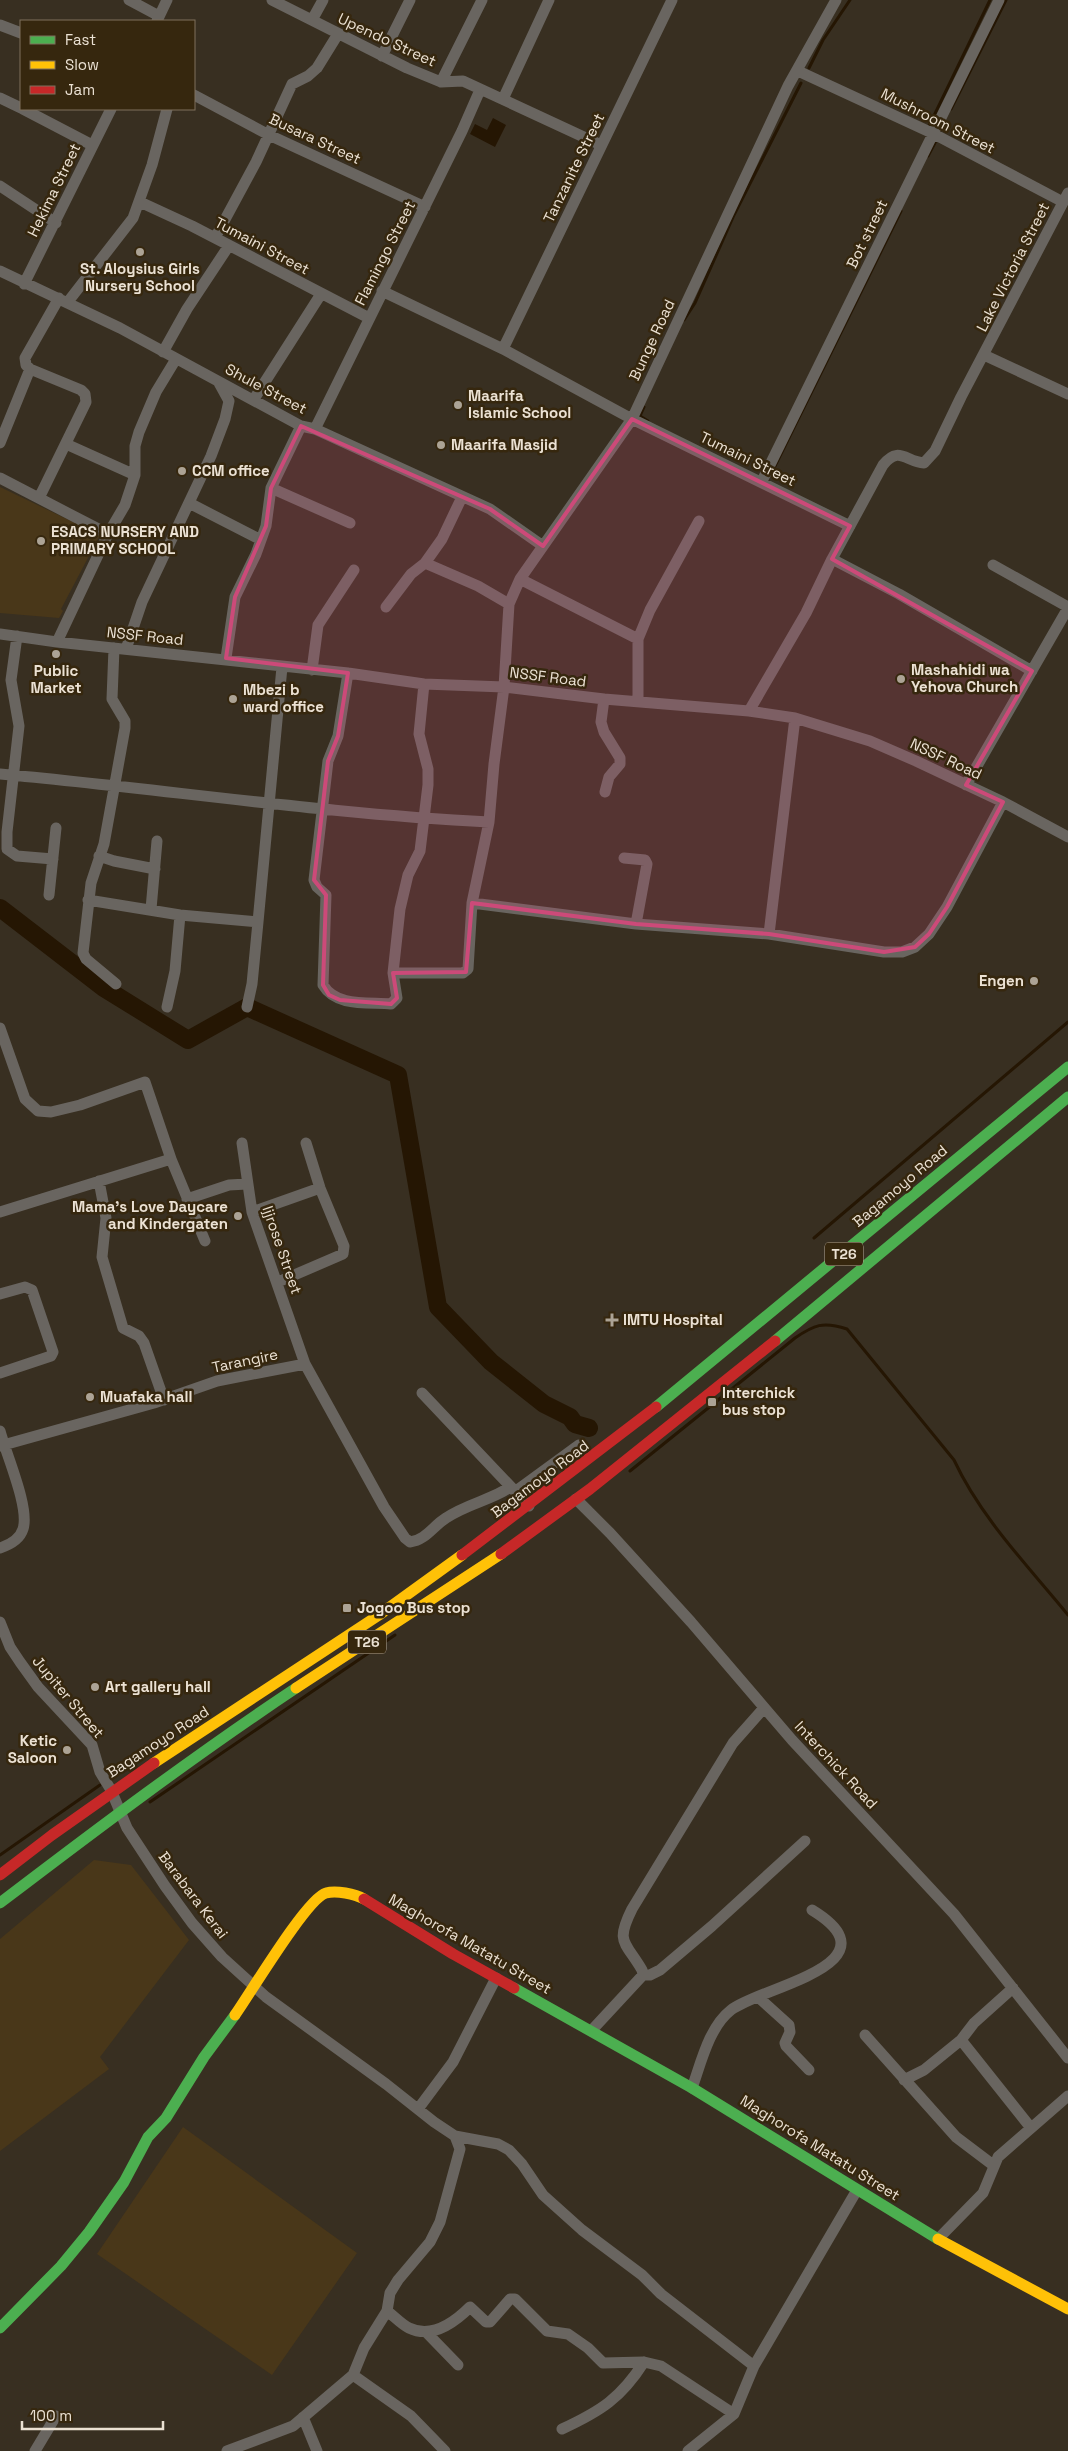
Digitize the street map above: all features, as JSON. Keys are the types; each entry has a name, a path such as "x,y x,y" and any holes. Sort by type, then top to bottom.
{"main road":[{"name":"Bagamoyo Road","path":"0,1875 111,1790 430,1579 618,1439 1068,1067"},
{"name":"Bagamoyo Road","path":"0,1903 119,1812 221,1738 506,1550 576,1499 753,1359 1068,1096"},
{"name":"Maghorofa Matatu Street","path":"0,2328 61,2266 89,2232 124,2182 148,2137 166,2118 204,2057 255,1987 297,1922 314,1901 325,1894 334,1892 361,1897 496,1978 592,2030 692,2088 938,2238 1068,2308"}],"street":[{"path":"129,0 158,19 166,0"},
{"name":"Upendo Street","path":"272,0 382,56 441,82 463,82 601,145"},
{"path":"312,20 323,0"},
{"path":"382,56 410,0"},
{"path":"441,82 482,0"},
{"path":"503,99 549,0"},
{"name":"Tanzanite Street","path":"503,349 672,0"},
{"name":"Bunge Road","path":"393,973 466,972 469,964 472,903 489,822 504,687 508,604 520,579 632,419 788,86 836,0"},
{"name":"Bot street","path":"762,481 999,0"},
{"path":"0,25 20,33"},
{"path":"215,238 269,135 292,84 308,76 317,68 338,34"},
{"name":"Mushroom Street","path":"798,71 1066,198"},
{"name":"Flamingo Street","path":"315,428 425,207 480,90"},
{"name":"Busara Street","path":"195,96 269,135 425,207"},
{"path":"0,98 20,107"},
{"path":"26,110 92,145"},
{"name":"Hekima Street","path":"24,284 56,223 110,110"},
{"path":"39,498 86,402 85,394 30,369 26,365 25,358 63,300 126,229 140,202 167,110"},
{"path":"0,186 56,223"},
{"name":"Lake Victoria Street","path":"984,355 1066,198"},
{"name":"Tumaini Street","path":"140,202 215,238 228,247 369,318"},
{"path":"163,352 187,309 228,247"},
{"name":"Shule Street","path":"0,271 24,284 63,300 217,379 300,426 315,428 490,509 544,546"},
{"name":"Tumaini Street","path":"382,291 503,349 632,419 762,481 850,526"},
{"path":"254,399 321,294"},
{"path":"749,711 806,613 832,559 889,458 904,456 924,463 930,459 984,355 1068,394"},
{"path":"57,642 108,534 125,505 135,475 135,446 139,432 156,392 176,358"},
{"path":"0,443 30,369"},
{"path":"116,984 86,959 83,953 88,900 99,856 104,844 116,786 125,721 112,699 120,649 211,456 229,407 229,401 217,379"},
{"path":"226,658 235,597 266,526 271,488 300,426"},
{"path":"66,444 135,475"},
{"path":"0,478 108,534"},
{"path":"271,488 350,523"},
{"path":"386,607 411,574 425,563 442,539 462,497"},
{"path":"189,504 261,540"},
{"path":"638,701 638,639 650,610 699,521"},
{"path":"832,559 899,594 1032,671"},
{"path":"425,563 478,586 508,604"},
{"path":"966,785 1068,608 994,565"},
{"path":"312,670 318,625 354,570"},
{"path":"520,579 638,639"},
{"name":"NSSF Road","path":"0,634 120,649 226,658 282,667 348,673 424,684 504,687 604,699 749,711 795,718 870,741 1003,802 1068,838"},
{"path":"17,636 11,680 19,726 7,849 17,856 53,859"},
{"path":"247,1007 252,984 282,667"},
{"path":"348,673 338,736 328,761 314,880 317,887 326,895 323,986 329,995 340,1000 391,1004 397,998 393,973 400,909 408,875 420,852 425,819 428,769 419,734 424,684"},
{"path":"604,699 601,722 604,732 620,758 620,764 609,777 605,792"},
{"path":"769,934 795,718"},
{"path":"0,774 270,804 425,819 489,822"},
{"path":"472,903 636,924 769,934 884,952 902,952 915,946 929,934 947,907 1003,802"},
{"path":"49,895 56,828"},
{"path":"151,909 157,841"},
{"path":"99,856 114,862 155,869"},
{"path":"624,858 645,860 647,864 636,924"},
{"path":"88,900 151,909 180,916 258,922"},
{"path":"167,1007 175,970 180,916"},
{"path":"0,1028 25,1099 38,1110 51,1112 80,1105 145,1082 171,1158 205,1241"},
{"name":"Ijjrose Street","path":"242,1143 252,1212 278,1282 305,1364"},
{"path":"278,1282 343,1254 344,1246 320,1188 306,1143"},
{"path":"0,1212 171,1158"},
{"path":"99,1181 106,1218 102,1257 114,1301 123,1328 139,1336 144,1343 164,1400"},
{"path":"187,1199 229,1185 247,1184"},
{"path":"252,1212 320,1188"},
{"path":"0,1294 25,1287 32,1290 53,1352 50,1356 0,1373"},
{"path":"305,1364 375,1492 405,1538 410,1542 419,1541 444,1519 468,1504 513,1489 578,1445"},
{"name":"Tarangire","path":"2,1445 164,1400 217,1382 305,1364"},
{"path":"422,1393 529,1506"},
{"path":"0,1431 2,1445 22,1501 24,1518 23,1530 16,1539 0,1548"},
{"name":"Interchick Road","path":"576,1499 610,1533 691,1622 764,1708 954,1914 1068,2058"},
{"name":"Jupiter Street","path":"0,1622 4,1641 38,1687 92,1745 100,1772 111,1790 119,1812"},
{"path":"643,1974 623,1941 622,1929 733,1743 764,1708"},
{"name":"Barabara Kerai","path":"119,1812 165,1886 192,1923 222,1957 255,1987 455,2136"},
{"path":"643,1974 650,1975 660,1970 712,1926 805,1841"},
{"path":"692,2088 710,2040 720,2022 731,2010 809,1977 820,1970 839,1950 840,1942 835,1926 812,1910"},
{"path":"592,2030 643,1974"},
{"path":"418,2109 453,2062 496,1978"},
{"path":"904,2080 924,2070 961,2040 974,2023 1013,1988"},
{"path":"758,1997 789,2025 790,2032 785,2043 786,2046 809,2070"},
{"path":"865,2035 956,2136 993,2165"},
{"path":"961,2040 1032,2128"},
{"path":"938,2238 983,2193 988,2184 993,2165 998,2157 1068,2096"},
{"path":"455,2136 498,2144 509,2150 522,2164 543,2195 582,2230 642,2275 668,2299 754,2366"},
{"path":"227,2451 293,2426 353,2375 364,2348 387,2311 390,2293 398,2280 430,2242 440,2222 460,2149 455,2136"},
{"path":"688,2451 734,2414 754,2366 857,2190"},
{"path":"426,2332 457,2320 470,2307 486,2322 490,2322 510,2299 515,2299 547,2331 568,2334 588,2348 603,2362 644,2362 668,2370 734,2414"},
{"path":"387,2311 409,2328 426,2332 458,2365"},
{"path":"562,2429 613,2401 623,2392 644,2362"},
{"path":"353,2375 411,2416 446,2451"},
{"path":"36,2451 56,2416"},
{"path":"303,2417 317,2451"}],"highlighted area":[{"path":"632,419 850,526 832,559 1032,671 966,785 1003,802 947,907 929,934 915,947 884,952 769,934 636,924 472,903 466,972 393,973 397,998 391,1004 340,1000 329,995 323,985 326,895 314,880 328,761 338,736 348,673 226,658 235,597 266,526 271,488 301,426 490,509 543,546"}],"shaded area":[{"path":"493,118 506,125 495,147 470,134 475,124 487,130"},
{"path":"0,487 100,535 61,609 63,611 59,618 0,613"},
{"path":"94,1860 131,1865 189,1940 100,2057 109,2069 0,2151 0,1939"},
{"path":"183,2127 357,2253 272,2375 97,2254"}],"waterway":[{"path":"809,68 823,40 850,0"},
{"path":"930,127 990,0"},
{"path":"951,109 1006,0"},
{"path":"684,320 695,303 734,215 801,83"},
{"path":"928,156 937,139"},
{"path":"772,472 901,211"},
{"path":"644,407 640,416 648,421"},
{"path":"0,908 104,988 188,1040 247,1007 398,1075 438,1307 491,1362 544,1404 570,1417 575,1424 589,1428"},
{"path":"814,1238 1068,1022"},
{"path":"630,1471 795,1338 813,1327 831,1325 847,1329 954,1460 991,1522 1068,1615"},
{"path":"150,1802 395,1635"},
{"path":"0,1855 100,1785"}],"traffic: fast":[{"path":"656,1407 1068,1067"},
{"path":"775,1341 1068,1097"},
{"path":"0,1903 146,1793 296,1688"},
{"path":"514,1988 692,2088 938,2239"},
{"path":"0,2328 61,2266 89,2232 124,2182 148,2137 166,2118 204,2057 235,2015"}],"traffic: slow":[{"path":"296,1688 501,1554"},
{"path":"154,1763 379,1615 462,1555"},
{"path":"235,2015 293,1928 317,1899 326,1893 335,1892 351,1894 364,1899"},
{"path":"938,2239 1068,2309"}],"traffic: jam":[{"path":"501,1554 590,1489 775,1341"},
{"path":"462,1555 656,1407"},
{"path":"0,1875 52,1835 154,1763"},
{"path":"364,1899 453,1954 514,1988"}],"place":[{"name":"St. Aloysius Girls Nursery School","path":"140,252"},
{"name":"Maarifa Islamic School","path":"458,405"},
{"name":"Maarifa Masjid","path":"441,445"},
{"name":"CCM office","path":"182,471"},
{"name":"ESACS NURSERY AND PRIMARY SCHOOL","path":"41,541"},
{"name":"Public Market","path":"56,654"},
{"name":"Mashahidi wa Yehova Church","path":"901,679"},
{"name":"Mbezi b ward office","path":"233,699"},
{"name":"Engen","path":"1034,981"},
{"name":"Mama's Love Daycare and Kindergaten","path":"238,1216"},
{"name":"IMTU Hospital","path":"612,1320"},
{"name":"Muafaka hall","path":"90,1397"},
{"name":"Interchick bus stop","path":"712,1402"},
{"name":"Jogoo Bus stop","path":"347,1608"},
{"name":"Art gallery hall","path":"95,1687"},
{"name":"Ketic Saloon","path":"67,1750"}]}
